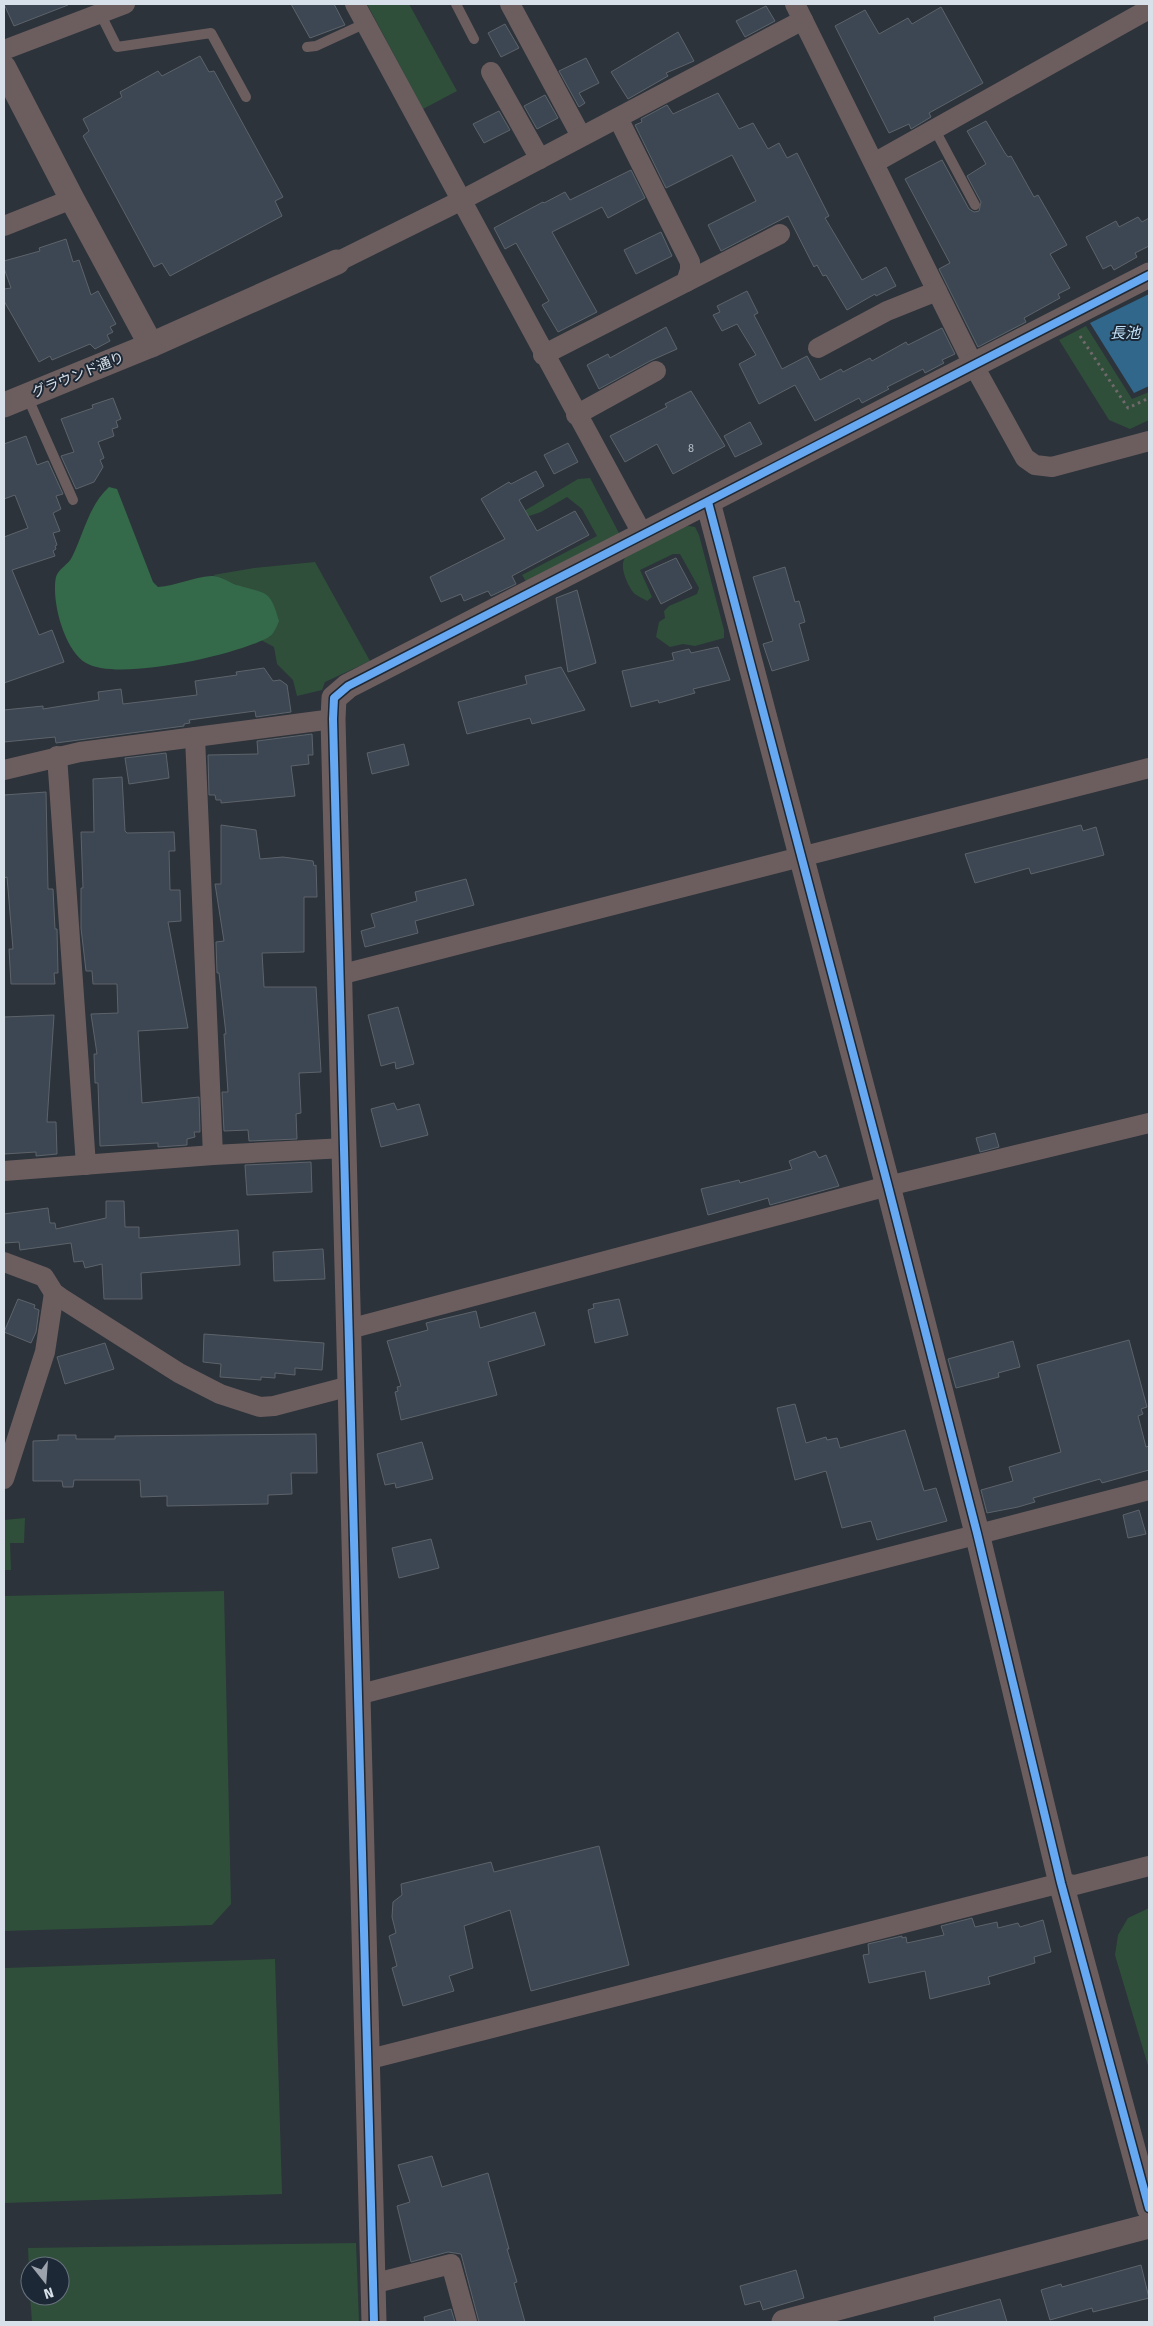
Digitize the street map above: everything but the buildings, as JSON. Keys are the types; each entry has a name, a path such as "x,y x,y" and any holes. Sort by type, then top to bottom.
{"street":[{"path":"4,50 125,4"},
{"path":"354,4 366,23 543,355 643,535"},
{"path":"510,4 581,136"},
{"path":"337,262 460,201 618,118 802,9 874,163 974,366 1025,458 1035,465 1052,467 1149,441"},
{"path":"874,163 1149,9"},
{"path":"4,68 151,345"},
{"path":"491,72 540,159"},
{"path":"618,118 690,262 690,270 686,282"},
{"path":"4,226 72,199"},
{"path":"543,355 780,234"},
{"name":"グラウンド通り","path":"4,405 151,345 337,262"},
{"path":"374,2322 366,2060 345,1148 332,719 334,698 348,686 1149,275"},
{"path":"818,348 887,311 937,291"},
{"path":"576,415 656,371"},
{"path":"708,502 977,1533 1061,1883 1149,2208"},
{"path":"4,770 57,756 332,719"},
{"path":"195,737 213,1155"},
{"path":"57,756 86,1165"},
{"path":"339,975 1149,768"},
{"path":"349,1329 888,1186 1149,1123"},
{"path":"4,1171 213,1155 345,1148"},
{"path":"4,1262 44,1277 54,1293 179,1373 220,1394 267,1408 350,1386"},
{"path":"4,1479 45,1352 54,1293"},
{"path":"357,1695 1149,1490"},
{"path":"366,2060 1061,1883 1075,1885 1149,1866"},
{"path":"784,2322 1149,2226"},
{"path":"372,2284 451,2264 467,2322"}],"lane":[{"path":"456,4 474,39"},
{"path":"100,13 117,46 211,33 246,98"},
{"path":"307,47 316,46 366,23"},
{"path":"935,130 975,205"},
{"path":"27,396 72,500"}],"path":[{"path":"1084,328 1080,336 1128,408 1149,398"}],"green space":[{"path":"367,4 409,4 457,91 423,109"},
{"path":"1086,326 1132,399 1149,392 1149,420 1130,429 1109,420 1059,340"},
{"path":"590,478 620,535 527,583 522,575 597,536 582,509 567,497 541,512 526,517 524,511 578,479"},
{"path":"109,487 117,489 153,582 158,587 214,576 266,594 273,603 279,621 272,634 254,644 232,651 178,664 149,668 101,668 86,663 78,657 71,647 57,611 55,598 56,577 59,571 71,560 96,502"},
{"path":"682,527 695,527 699,535 724,630 724,638 695,646 683,644 670,647 656,637 659,622 665,618 664,611 669,606 697,594 699,588 680,554 673,554 640,570 652,597 647,601 636,595 631,589 624,575 623,561 625,558"},
{"path":"315,562 370,661 325,682 322,690 297,696 293,680 277,664 274,647 261,640 271,636 237,585 213,575 254,568"},
{"path":"25,1518 24,1543 10,1543 11,1570 4,1570 4,1520"},
{"path":"224,1591 231,1904 212,1925 4,1931 4,1596"},
{"path":"1149,1908 1149,2069 1115,1955 1118,1935 1128,1918"},
{"path":"275,1959 282,2194 4,2203 4,1968"},
{"path":"356,2243 359,2322 32,2322 31,2306 70,2306 70,2256 28,2256 28,2248"}],"water":[{"name":"長池","path":"1149,294 1149,386 1134,393 1090,323"}],"cycle path":[{"path":"374,2322 333,719 334,698 348,686 1149,275"},
{"path":"708,502 977,1533 1061,1883 1149,2208"}]}
